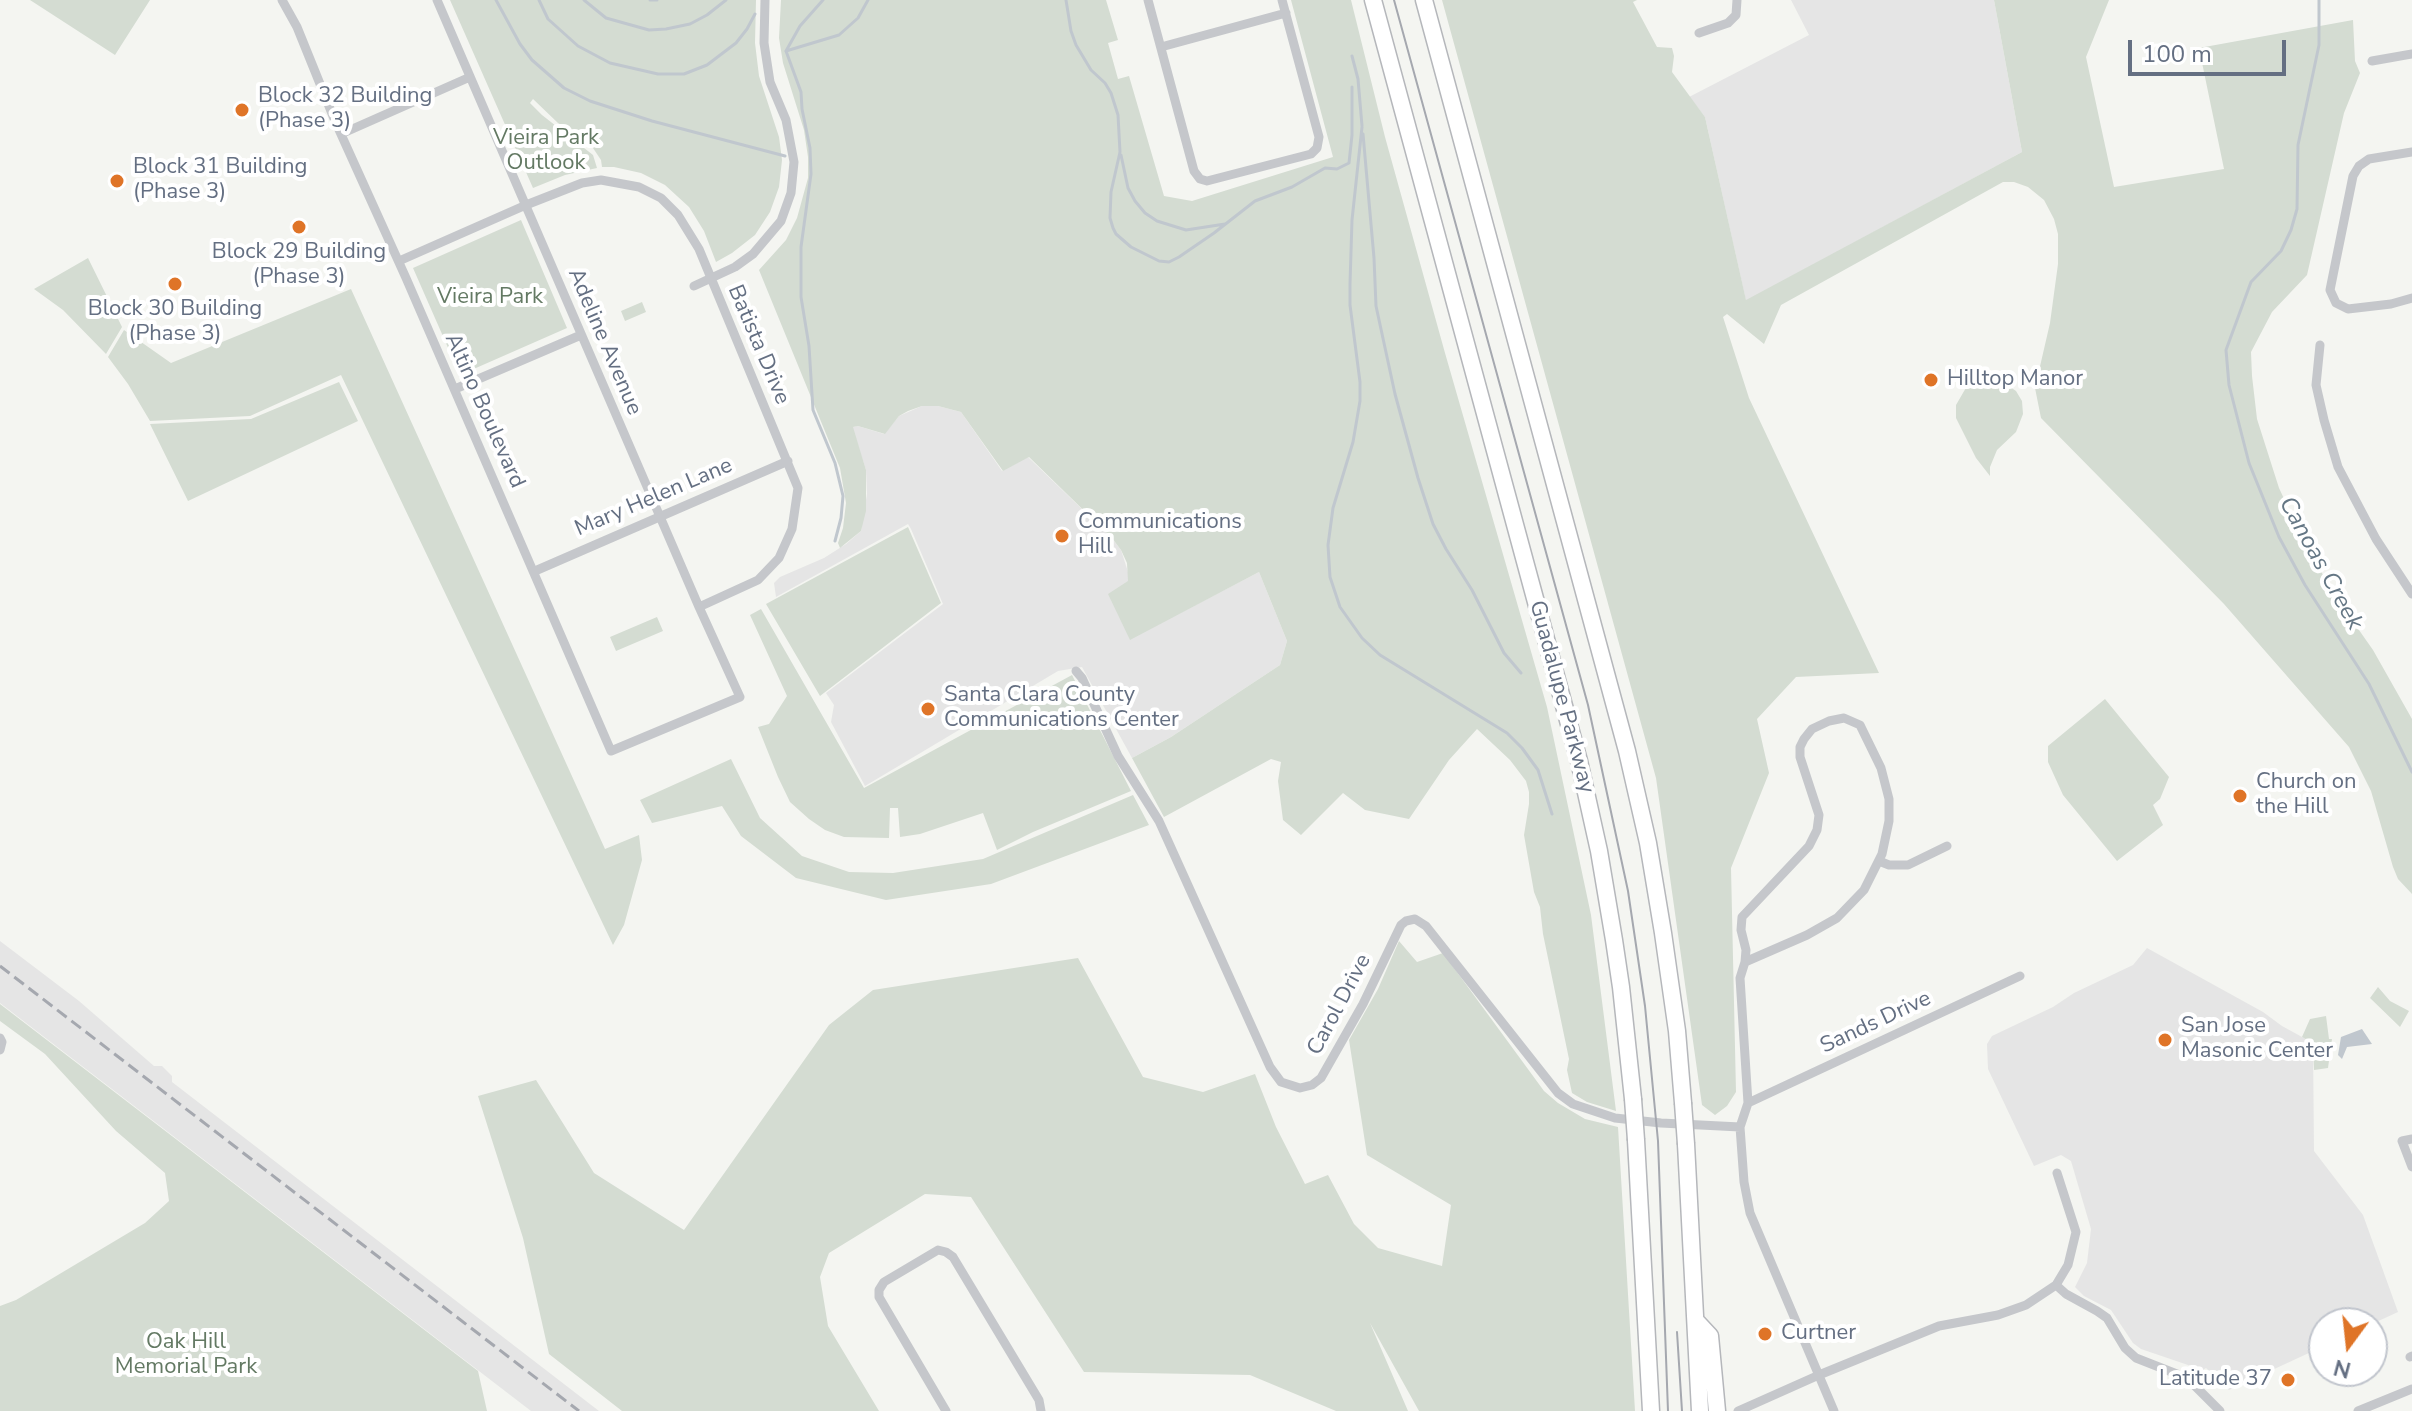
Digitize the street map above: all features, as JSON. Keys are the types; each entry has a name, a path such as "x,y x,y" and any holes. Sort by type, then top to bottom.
{"highway":[{"name":"Guadalupe Parkway","path":"1373,0 1583,776 1601,866 1621,987 1633,1099 1651,1410"},
{"path":"1424,0 1627,751 1648,843 1677,1031 1696,1321 1707,1386 1717,1411"},
{"path":"1700,1411 1707,1386"}],"street":[{"name":"Altino Boulevard","path":"282,0 297,27 611,751 740,697"},
{"name":"Adeline Avenue","path":"437,0 740,697"},
{"path":"694,286 735,267 753,254 781,221 791,193 794,162 786,120 770,82 764,43 765,0"},
{"path":"1148,0 1194,171 1200,179 1207,181 1311,154 1317,148 1319,137 1282,0"},
{"path":"1699,33 1728,23 1736,15 1737,0"},
{"path":"1161,47 1286,13"},
{"path":"2372,61 2412,54"},
{"path":"341,134 470,77"},
{"path":"2412,152 2369,159 2359,166 2353,176 2330,290 2336,303 2348,309 2412,298"},
{"name":"Batista Drive","path":"399,261 582,183 601,180 639,187 661,198 678,215 699,249 798,488 792,529 779,558 758,580 699,607"},
{"path":"455,389 581,335"},
{"path":"2320,345 2316,385 2338,467 2376,539 2412,594"},
{"name":"Mary Helen Lane","path":"535,571 788,461"},
{"name":"Carol Drive","path":"1076,671 1118,756 1159,821 1270,1067 1281,1082 1300,1088 1312,1085 1321,1078 1363,1004 1401,925 1415,919 1426,926 1558,1093 1573,1104 1615,1118 1740,1127"},
{"path":"1745,962 1837,918 1864,890 1879,861 1889,821 1889,799 1881,768 1860,725 1844,718 1829,721 1812,729 1800,747 1800,757 1819,815 1817,830 1809,846 1742,917 1741,930 1746,950 1740,978 1748,1103 1740,1127 1744,1182 1750,1213 1834,1411"},
{"path":"1879,861 1889,865 1908,865 1947,846"},
{"name":"Sands Drive","path":"1748,1103 2020,976"},
{"path":"0,1038 0,1050"},
{"path":"2407,1140 2412,1167"},
{"path":"1738,1411 1939,1326 1998,1315 2026,1305 2056,1285 2068,1265 2076,1232 2057,1173"},
{"path":"946,1411 879,1297 884,1282 938,1250 953,1257 1039,1400 1041,1411"},
{"path":"2056,1285 2107,1318 2125,1348 2136,1358 2187,1378 2220,1411"},
{"path":"2358,1411 2412,1389"}],"shaded area":[{"path":"1791,0 1994,0 2022,152 1746,301 1705,117 1689,97 1809,35"},
{"path":"922,406 938,406 961,412 1002,471 1028,457 1112,538 1121,550 1128,572 1130,639 1259,572 1287,641 1280,665 1171,737 1132,758 1082,667 1058,671 865,786 831,722 834,705 826,693 943,604 911,529 908,524 776,597 774,583 780,577 824,558 861,531 867,494 866,470 852,427 884,434 899,416"},
{"path":"0,941 79,1001 154,1066 162,1066 172,1076 172,1082 599,1411 531,1411 0,1003"},
{"path":"2147,948 2313,1043 2314,1151 2363,1215 2398,1312 2388,1317 2388,1307 2308,1307 2308,1353 2229,1390 2206,1368 2201,1371 2141,1349 2133,1343 2111,1310 2084,1296 2075,1287 2087,1263 2091,1229 2071,1161 2061,1155 2034,1166 1988,1069 1987,1044 1992,1036 2133,965"},
{"path":"2362,1029 2372,1044 2347,1047 2342,1059 2338,1055 2341,1037"}],"green space":[{"path":"30,0 150,0 115,55"},
{"name":"Vieira Park Outlook","path":"450,0 756,0 755,43 759,76 779,137 782,160 779,187 770,212 755,235 716,262 704,231 689,207 665,185 641,173 602,167 591,145 558,123 533,99 530,103 542,115 593,155 597,168 565,175 533,188"},
{"path":"781,0 1106,0 1118,40 1108,43 1118,79 1129,76 1164,196 1192,201 1333,157 1291,0 1351,0 1385,137 1547,707 1591,915 1616,1111 1587,1102 1572,1093 1567,1070 1569,1059 1524,835 1529,792 1526,781 1510,760 1477,729 1449,760 1409,819 1365,810 1343,793 1301,835 1283,820 1278,781 1281,762 1271,759 1164,817 1132,758 1171,737 1280,665 1287,641 1259,572 1130,640 1108,594 1128,581 1127,563 1112,538 1029,457 1003,471 961,412 938,406 922,406 908,411 899,416 885,434 853,427 866,470 866,511 861,531 840,548 838,543 846,503 840,468 759,270 786,240 797,218 808,178 804,130 783,63 779,38"},
{"path":"1442,0 1637,0 1633,2 1657,47 1672,48 1672,72 1705,117 1746,300 2022,152 1994,0 2109,0 2086,57 2114,187 2224,169 2199,48 2353,20 2355,61 2360,73 2344,113 2307,275 2272,312 2251,352 2252,376 2257,419 2279,488 2308,550 2373,650 2412,719 2412,894 2398,879 2371,791 2349,747 2224,604 2041,418 2035,388 2050,323 2058,264 2058,234 2044,200 2028,187 2003,182 1781,305 1764,344 1727,314 1723,317 1749,398 1879,673 1796,677 1757,719 1769,773 1731,868 1736,1092 1727,1106 1715,1115 1702,1105 1656,778"},
{"name":"Vieira Park","path":"521,220 567,328 460,375 413,268"},
{"path":"88,258 122,327 106,354 63,310 34,289"},
{"path":"351,289 605,849 639,835 642,860 624,925 613,945 341,375 250,416 150,421 108,357 124,330 171,363"},
{"path":"642,302 646,312 625,321 621,311"},
{"path":"1976,380 2000,380 2016,391 2022,401 2023,414 2016,432 1997,450 1990,476 1976,458 1956,418 1956,405 1967,386"},
{"path":"339,382 358,421 188,501 150,424 251,419"},
{"path":"908,527 941,603 820,696 766,604"},
{"path":"761,609 864,788 1072,675 1131,791 997,850 983,813 920,834 900,837 898,808 890,808 889,838 844,837 825,830 790,802 758,727 769,724 787,696 750,615"},
{"path":"657,617 663,631 616,651 610,637"},
{"path":"2105,699 2169,777 2160,799 2153,805 2163,825 2117,861 2063,795 2048,762 2048,746"},
{"path":"731,759 760,818 802,856 849,872 893,873 983,859 1133,795 1149,825 991,884 886,900 796,878 741,836 722,806 652,823 640,800"},
{"path":"1399,941 1417,962 1443,953 1544,1091 1558,1103 1585,1119 1618,1127 1635,1411 1419,1411 1370,1323 1408,1411 1336,1411 1250,1375 1084,1372 971,1197 925,1194 829,1253 820,1277 828,1326 879,1411 622,1411 549,1354 523,1238 478,1096 536,1080 594,1173 684,1230 829,1025 873,990 1078,958 1143,1077 1203,1092 1255,1074 1276,1127 1305,1184 1328,1175 1354,1224 1378,1248 1442,1266 1451,1205 1367,1155 1349,1040 1378,989"},
{"path":"2378,987 2390,1001 2409,1011 2400,1027 2370,998"},
{"name":"Oak Hill Memorial Park","path":"0,1004 478,1371 487,1411 0,1411 0,1306 16,1300 145,1223 169,1201 165,1173 116,1131 45,1054 0,1021"},
{"path":"2326,1016 2329,1039 2332,1039 2328,1068 2314,1070 2313,1043 2302,1037 2310,1019"}],"waterway":[{"path":"496,0 532,60 564,88 590,101 652,121 785,156"},
{"path":"539,0 548,19 578,46 610,63 658,74 684,74 707,65 736,43 755,14"},
{"path":"584,0 606,18 649,30 690,24 726,0"},
{"path":"650,0 657,0"},
{"path":"786,51 800,26 823,0"},
{"path":"786,51 839,35 858,18 868,0"},
{"path":"1066,0 1076,45 1091,70 1105,83 1118,115 1120,152 1111,192 1110,218 1113,228 1131,247 1159,261 1169,262 1179,257 1255,201 1292,187 1325,168 1337,169 1349,163 1352,87"},
{"name":"Canoas Creek","path":"2319,0 2319,45 2298,145 2297,209 2281,251 2251,282 2226,350 2229,385 2249,463 2279,537 2305,585 2369,684 2412,772"},
{"path":"786,51 801,92 810,148 811,174 801,247 801,297 809,346 813,410 835,463 843,496 835,541"},
{"path":"1352,56 1358,79 1362,126"},
{"path":"1362,127 1352,220 1350,284 1360,401 1353,442 1333,508 1328,545 1330,577 1340,607 1362,638 1380,655 1507,733 1522,748 1538,770 1552,814"},
{"path":"1363,134 1376,306 1395,394 1418,478 1433,524 1446,549 1472,590 1504,653 1521,673"},
{"path":"1121,155 1128,188 1135,201 1157,221 1186,230 1225,224"}],"tram line":[{"path":"1394,0 1588,705 1628,891 1645,1006 1658,1141 1668,1411"},
{"path":"1677,1332 1682,1411"}],"railway":[{"path":"0,966 579,1411"}],"place":[{"name":"Block 32 Building (Phase 3)","path":"242,110"},
{"name":"Block 31 Building (Phase 3)","path":"117,181"},
{"name":"Block 29 Building (Phase 3)","path":"299,227"},
{"name":"Block 30 Building (Phase 3)","path":"175,284"},
{"name":"Hilltop Manor","path":"1931,380"},
{"name":"Communications Hill","path":"1062,536"},
{"name":"Santa Clara County Communications Center","path":"928,709"},
{"name":"Church on the Hill","path":"2240,796"},
{"name":"San Jose Masonic Center","path":"2165,1040"},
{"name":"Curtner","path":"1765,1334"},
{"name":"Latitude 37","path":"2288,1380"}]}
